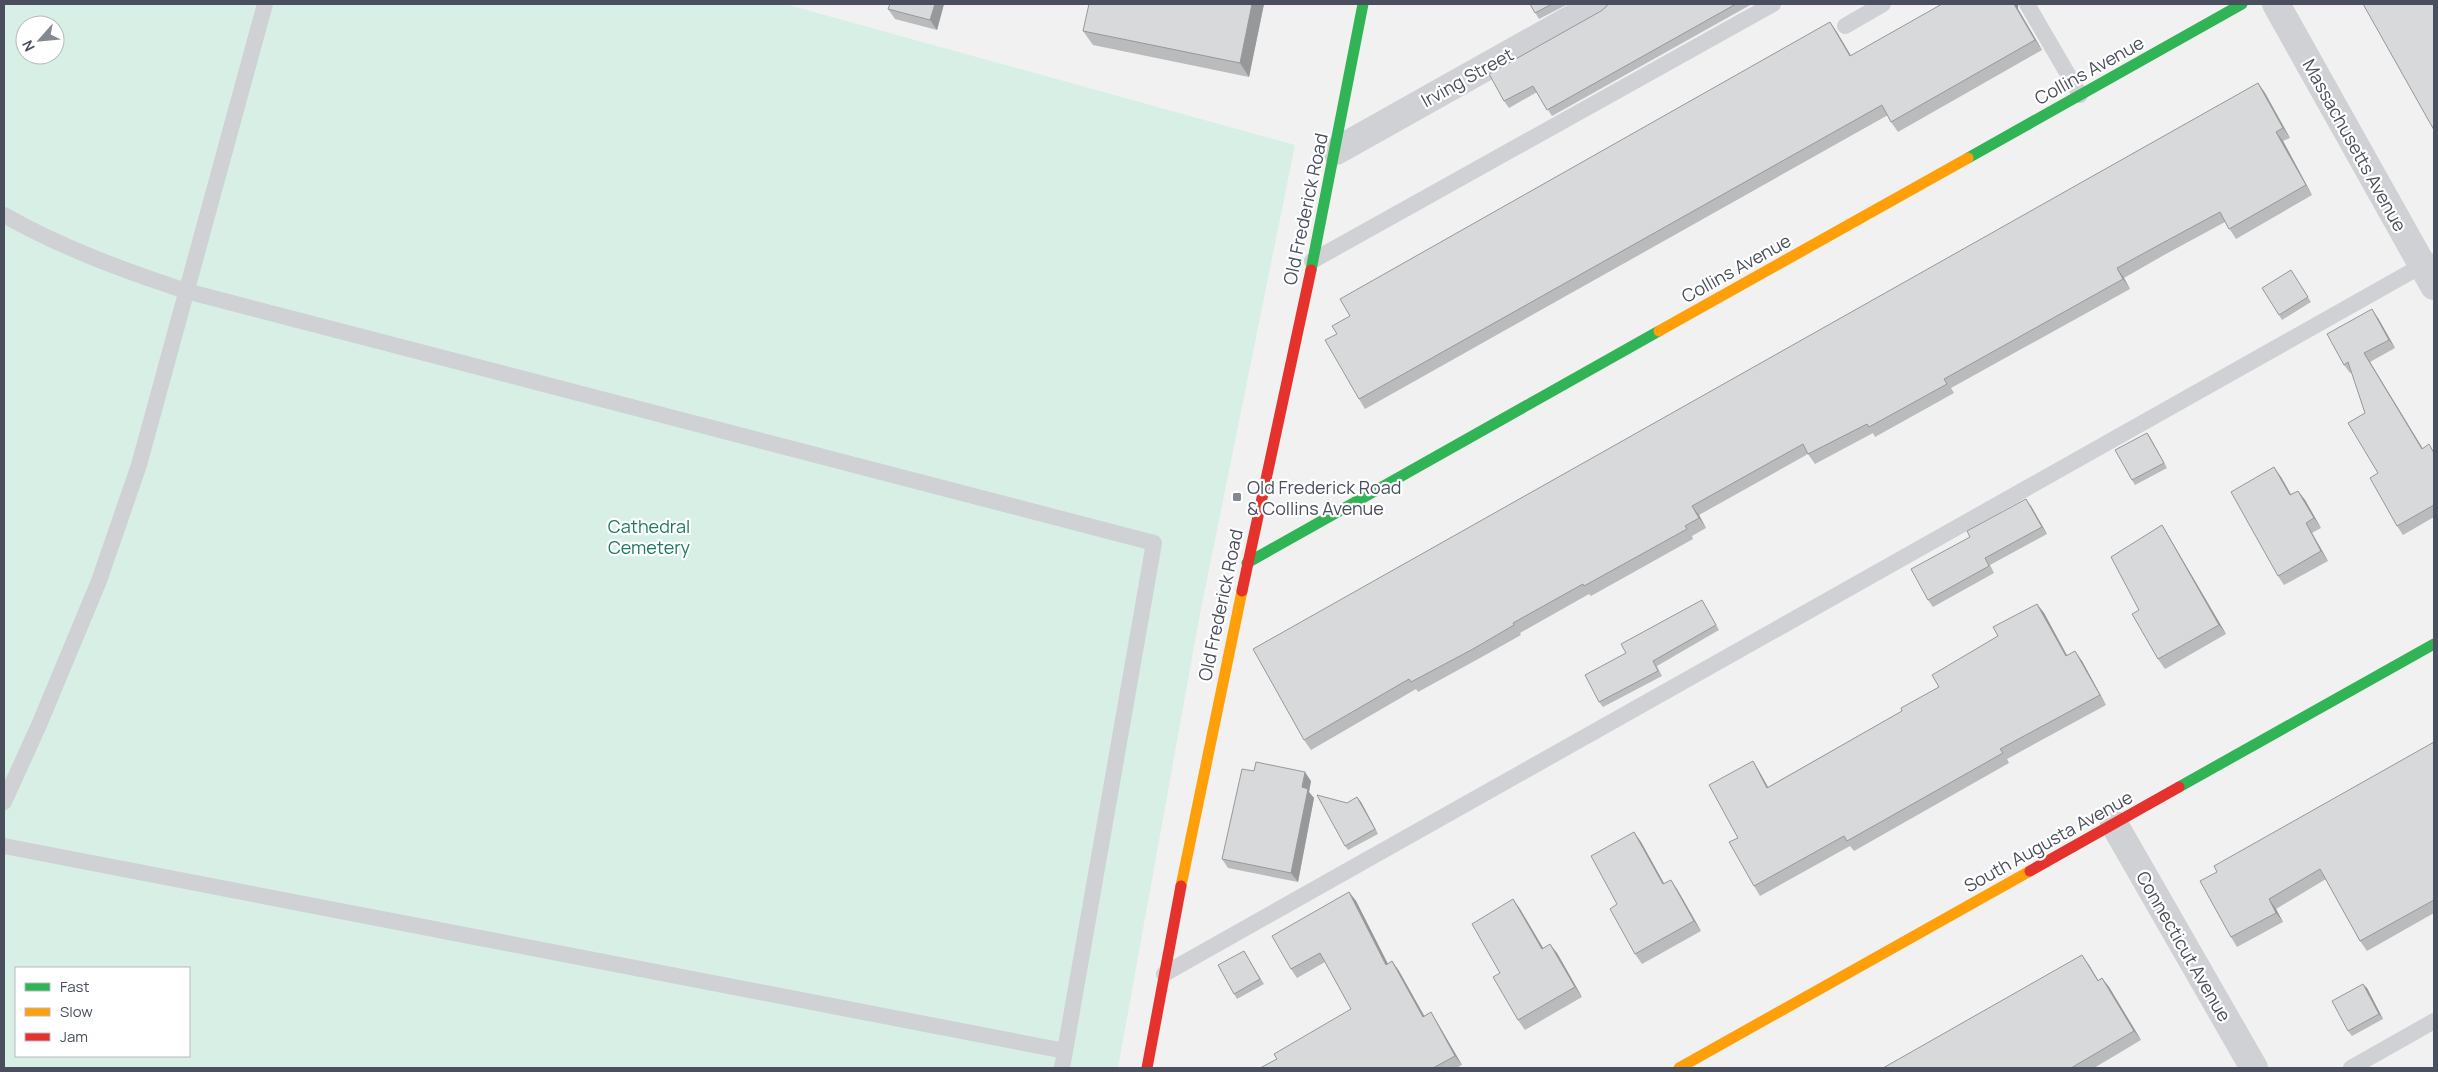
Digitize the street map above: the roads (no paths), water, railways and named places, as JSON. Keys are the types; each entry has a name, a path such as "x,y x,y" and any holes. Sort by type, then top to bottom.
{"street":[{"name":"Irving Street","path":"1336,151 1598,4"},
{"name":"Collins Avenue","path":"1246,563 2242,4"},
{"name":"Massachusetts Avenue","path":"2276,4 2430,270"},
{"name":"Old Frederick Road","path":"1147,1068 1246,563 1336,151 1362,9"},
{"name":"South Augusta Avenue","path":"1678,1068 2434,644"},
{"name":"Connecticut Avenue","path":"2114,824 2254,1068"}],"lane":[{"path":"4,802 39,725 99,581 139,465 264,4"},
{"path":"1362,9 1380,4"},
{"path":"1312,261 1773,4"},
{"path":"1845,26 1883,4"},
{"path":"2027,4 2080,95"},
{"path":"4,215 38,234 118,269 186,290 1154,543 1062,1068"},
{"path":"1164,974 2430,270"},
{"path":"4,846 1065,1051"},
{"path":"2351,1068 2434,1021"}],"place":[{"name":"Old Frederick Road & Collins Avenue","path":"1237,497"}],"park label":[{"name":"Cathedral Cemetery","path":"649,536"}]}
